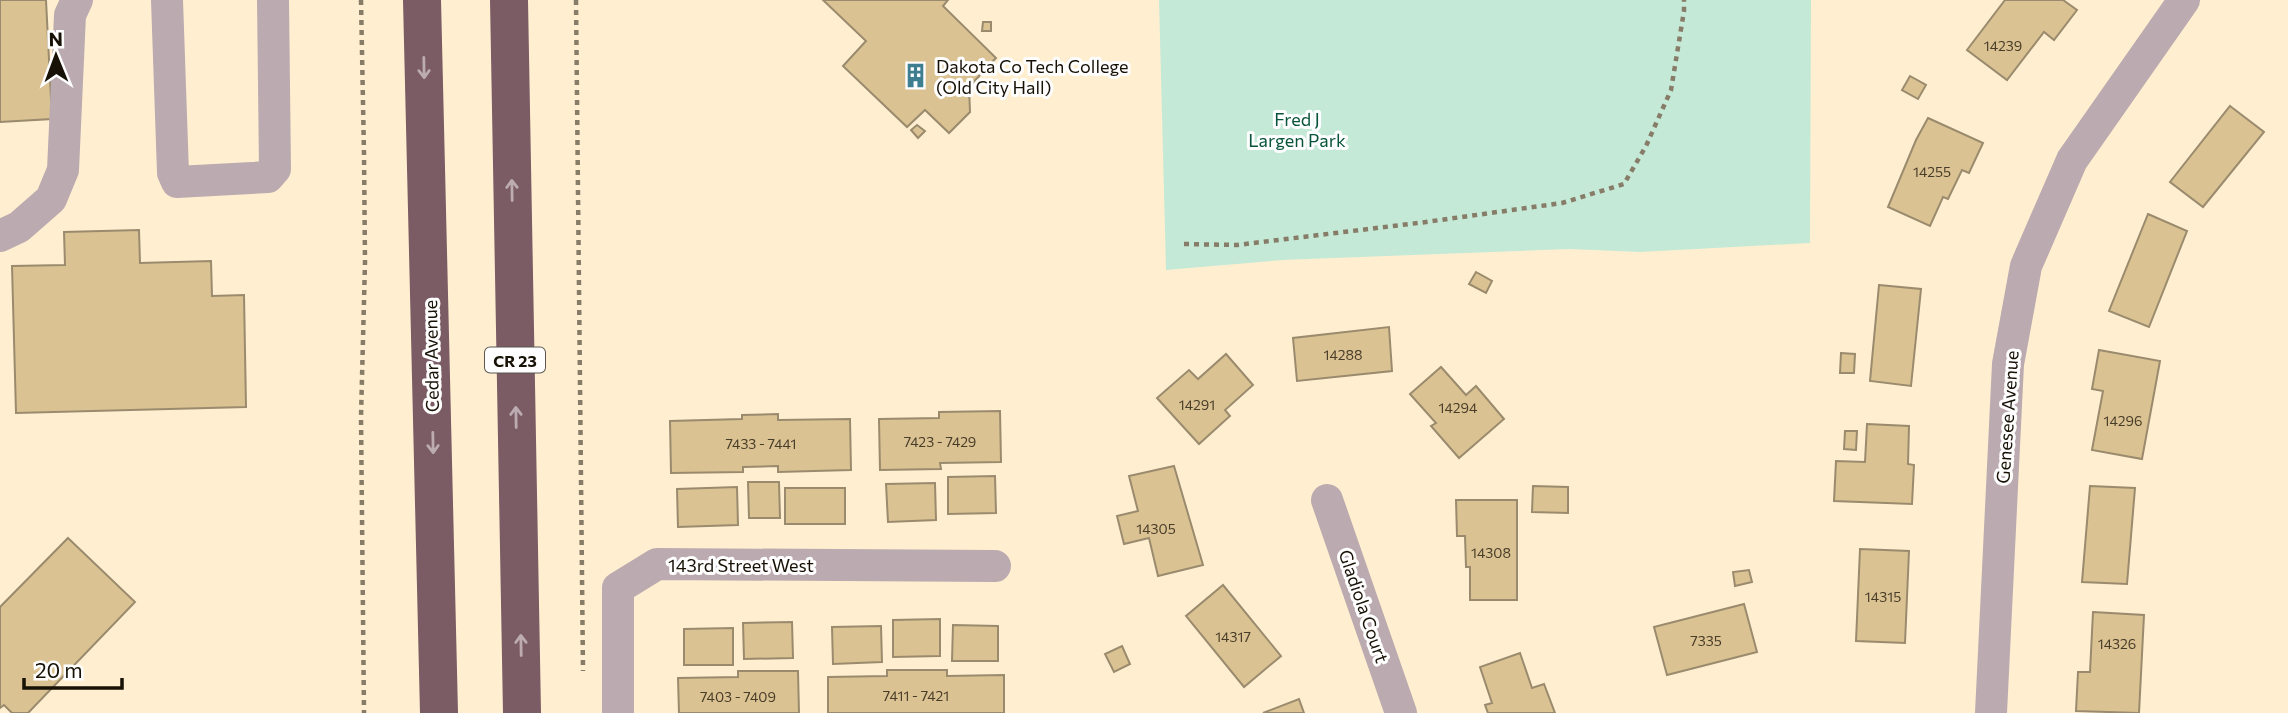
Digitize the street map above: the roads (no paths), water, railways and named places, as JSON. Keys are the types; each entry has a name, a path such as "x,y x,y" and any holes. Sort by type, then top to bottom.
{"highway":[{"name":"Cedar Avenue","path":"422,0 439,713"},
{"path":"483,0 511,135"},
{"name":"CR 23","path":"509,0 522,713"}],"street":[{"path":"0,236 19,227 51,199 63,170 70,15 77,0"},
{"path":"167,0 173,173 177,182 268,177 275,169 273,0"},
{"name":"Genesee Avenue","path":"1991,713 2008,364 2026,266 2072,160 2184,0"},
{"name":"Gladiola Court","path":"1327,500 1401,713"},
{"name":"143rd Street West","path":"618,713 618,589 657,564 995,566"}],"place":[{"name":"Dakota Co Tech College (Old City Hall)","path":"916,76"}],"park label":[{"name":"Fred J Largen Park","path":"1297,129"}]}
